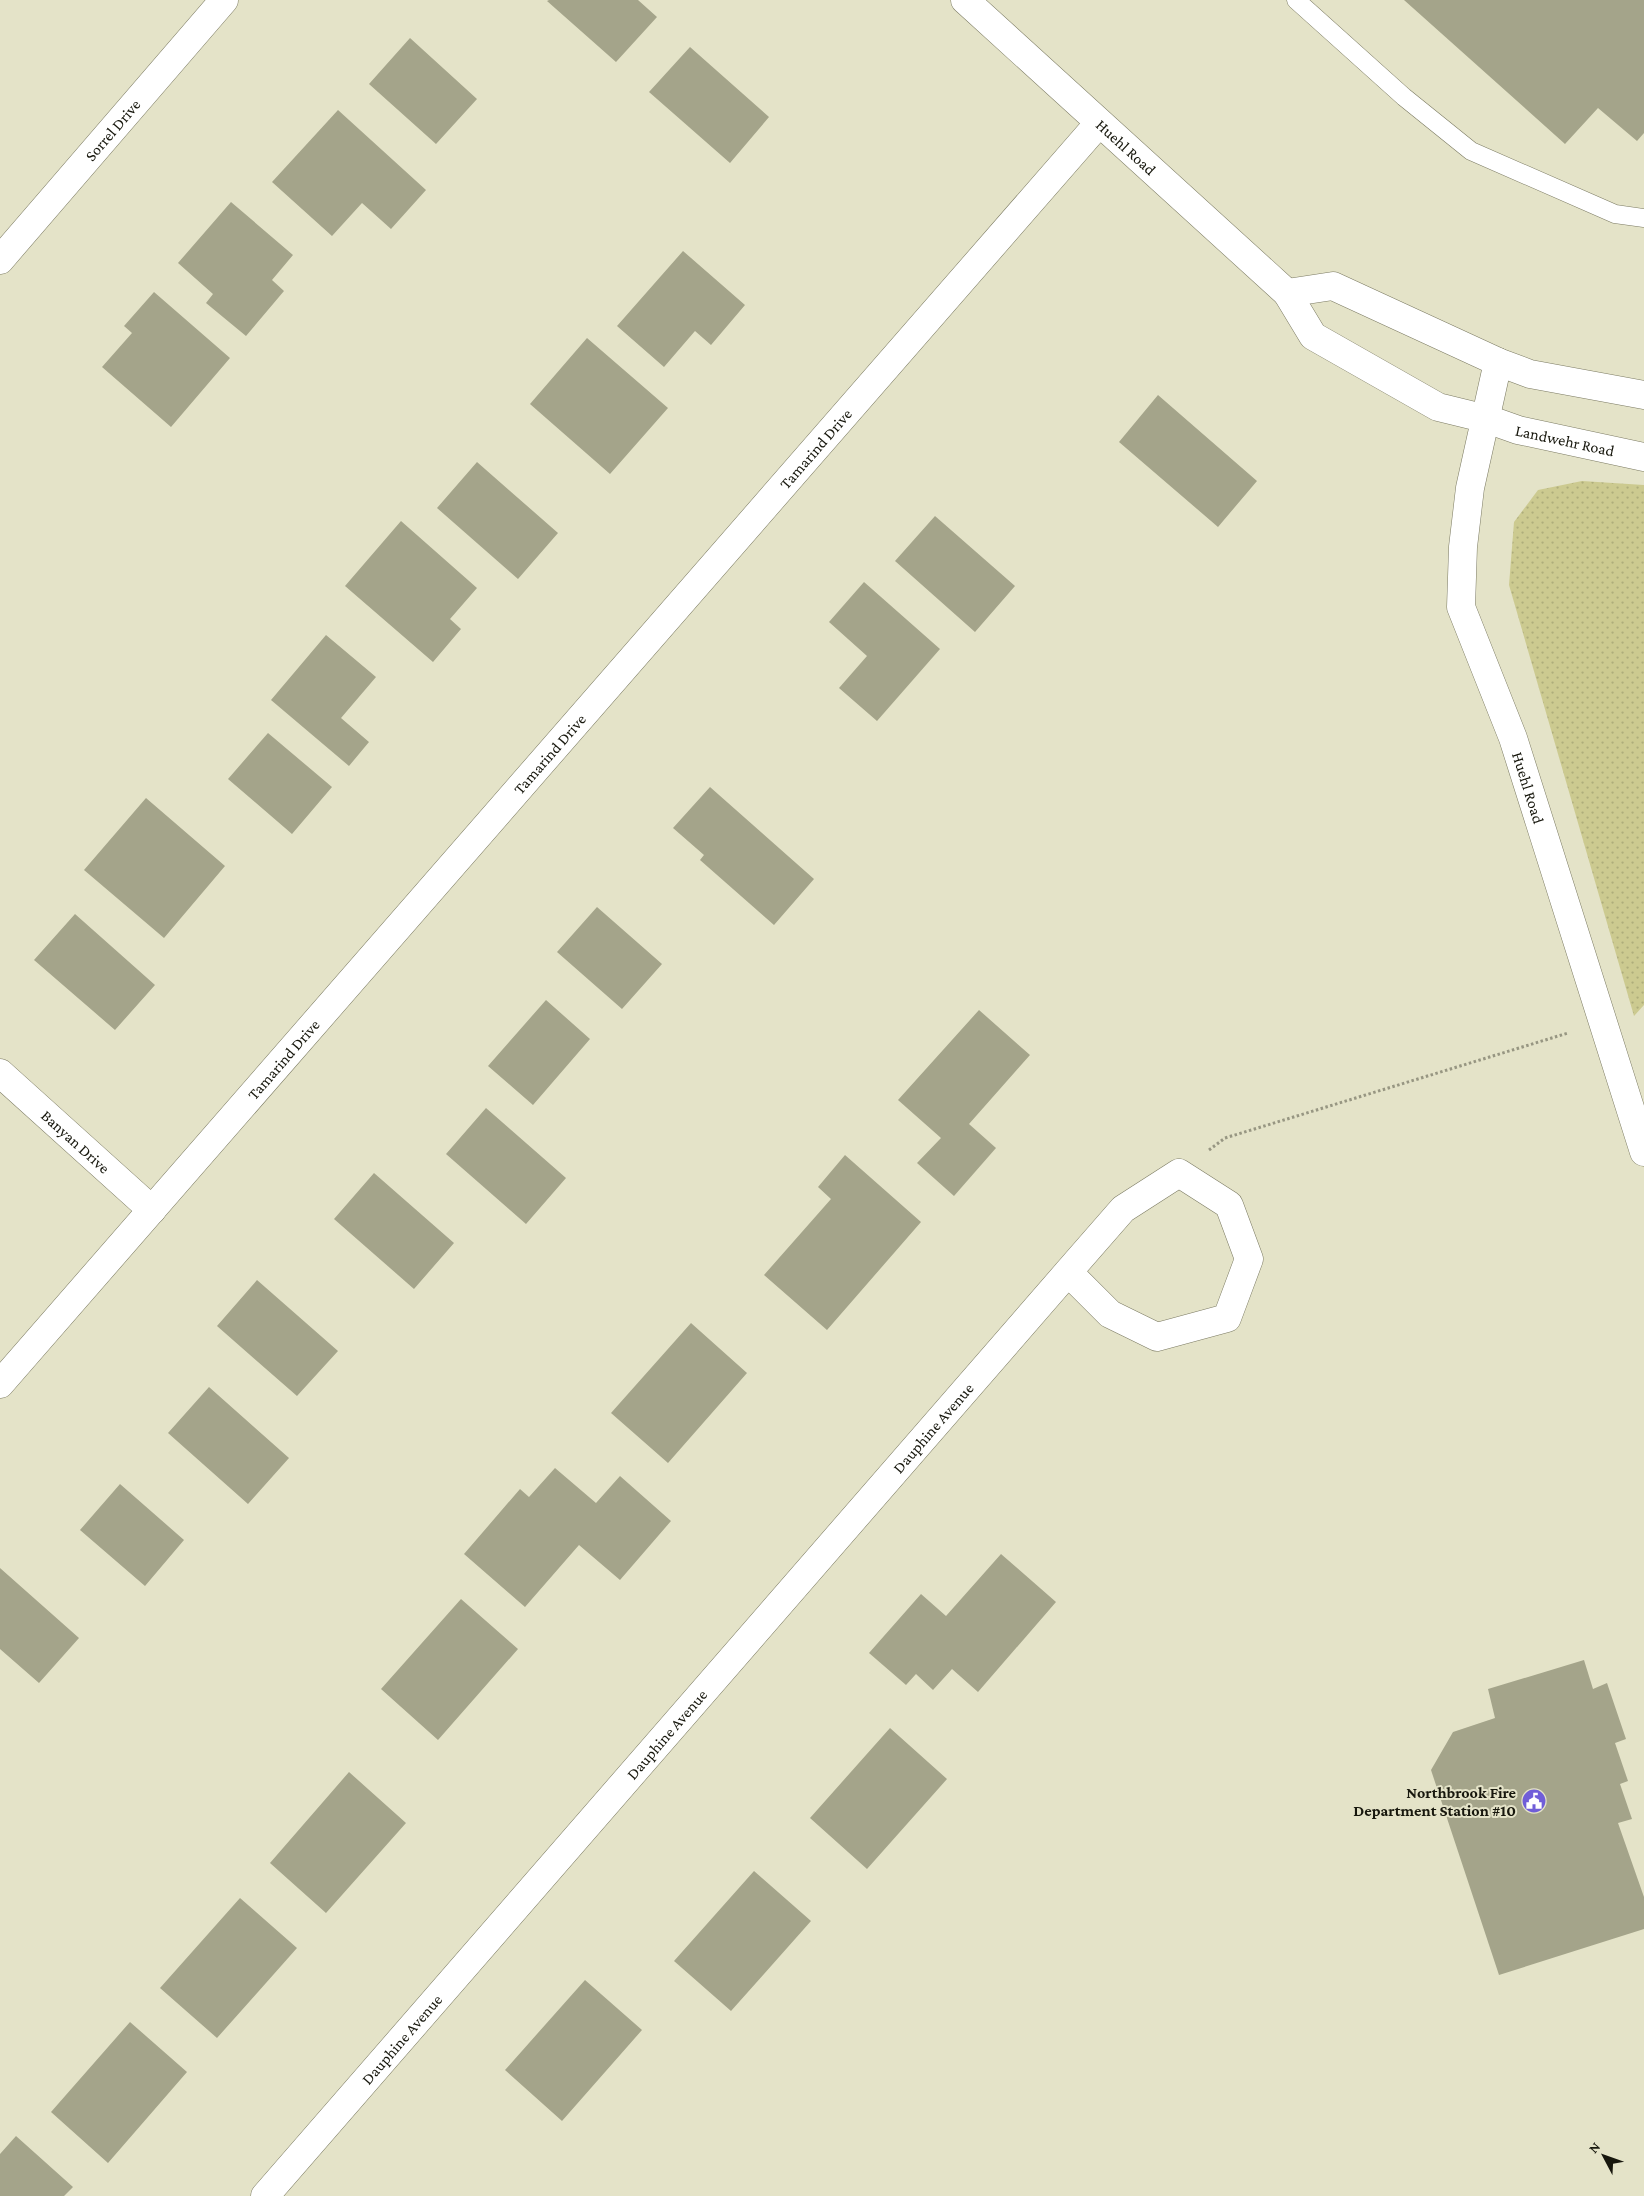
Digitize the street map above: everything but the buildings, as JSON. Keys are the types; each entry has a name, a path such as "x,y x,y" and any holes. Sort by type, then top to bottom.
{"street":[{"name":"Sorrel Drive","path":"0,260 224,0"},
{"name":"Huehl Road","path":"965,0 1287,293 1313,336 1438,407 1486,419"},
{"name":"Tamarind Drive","path":"0,1384 1099,123"},
{"path":"1287,293 1332,286 1498,362 1530,374 1644,395"},
{"name":"Huehl Road","path":"1498,362 1470,488 1463,547 1461,607 1513,738 1644,1152"},
{"name":"Landwehr Road","path":"1486,419 1518,430 1644,457"},
{"name":"Banyan Drive","path":"0,1072 152,1210"},
{"path":"1068,1272 1110,1314 1157,1337 1227,1318 1249,1259 1229,1205 1179,1173"},
{"name":"Dauphine Avenue","path":"265,2196 1123,1209 1179,1173"}],"lane":[{"path":"1296,0 1404,97 1471,150 1615,214 1644,218"}],"path":[{"path":"1179,1173 1225,1138 1603,1022"}],"shaded area":[{"path":"1582,481 1644,485 1644,1005 1634,1016 1509,585 1514,522 1538,490"}],"place":[{"name":"Northbrook Fire Department Station #10","path":"1534,1801"}]}
